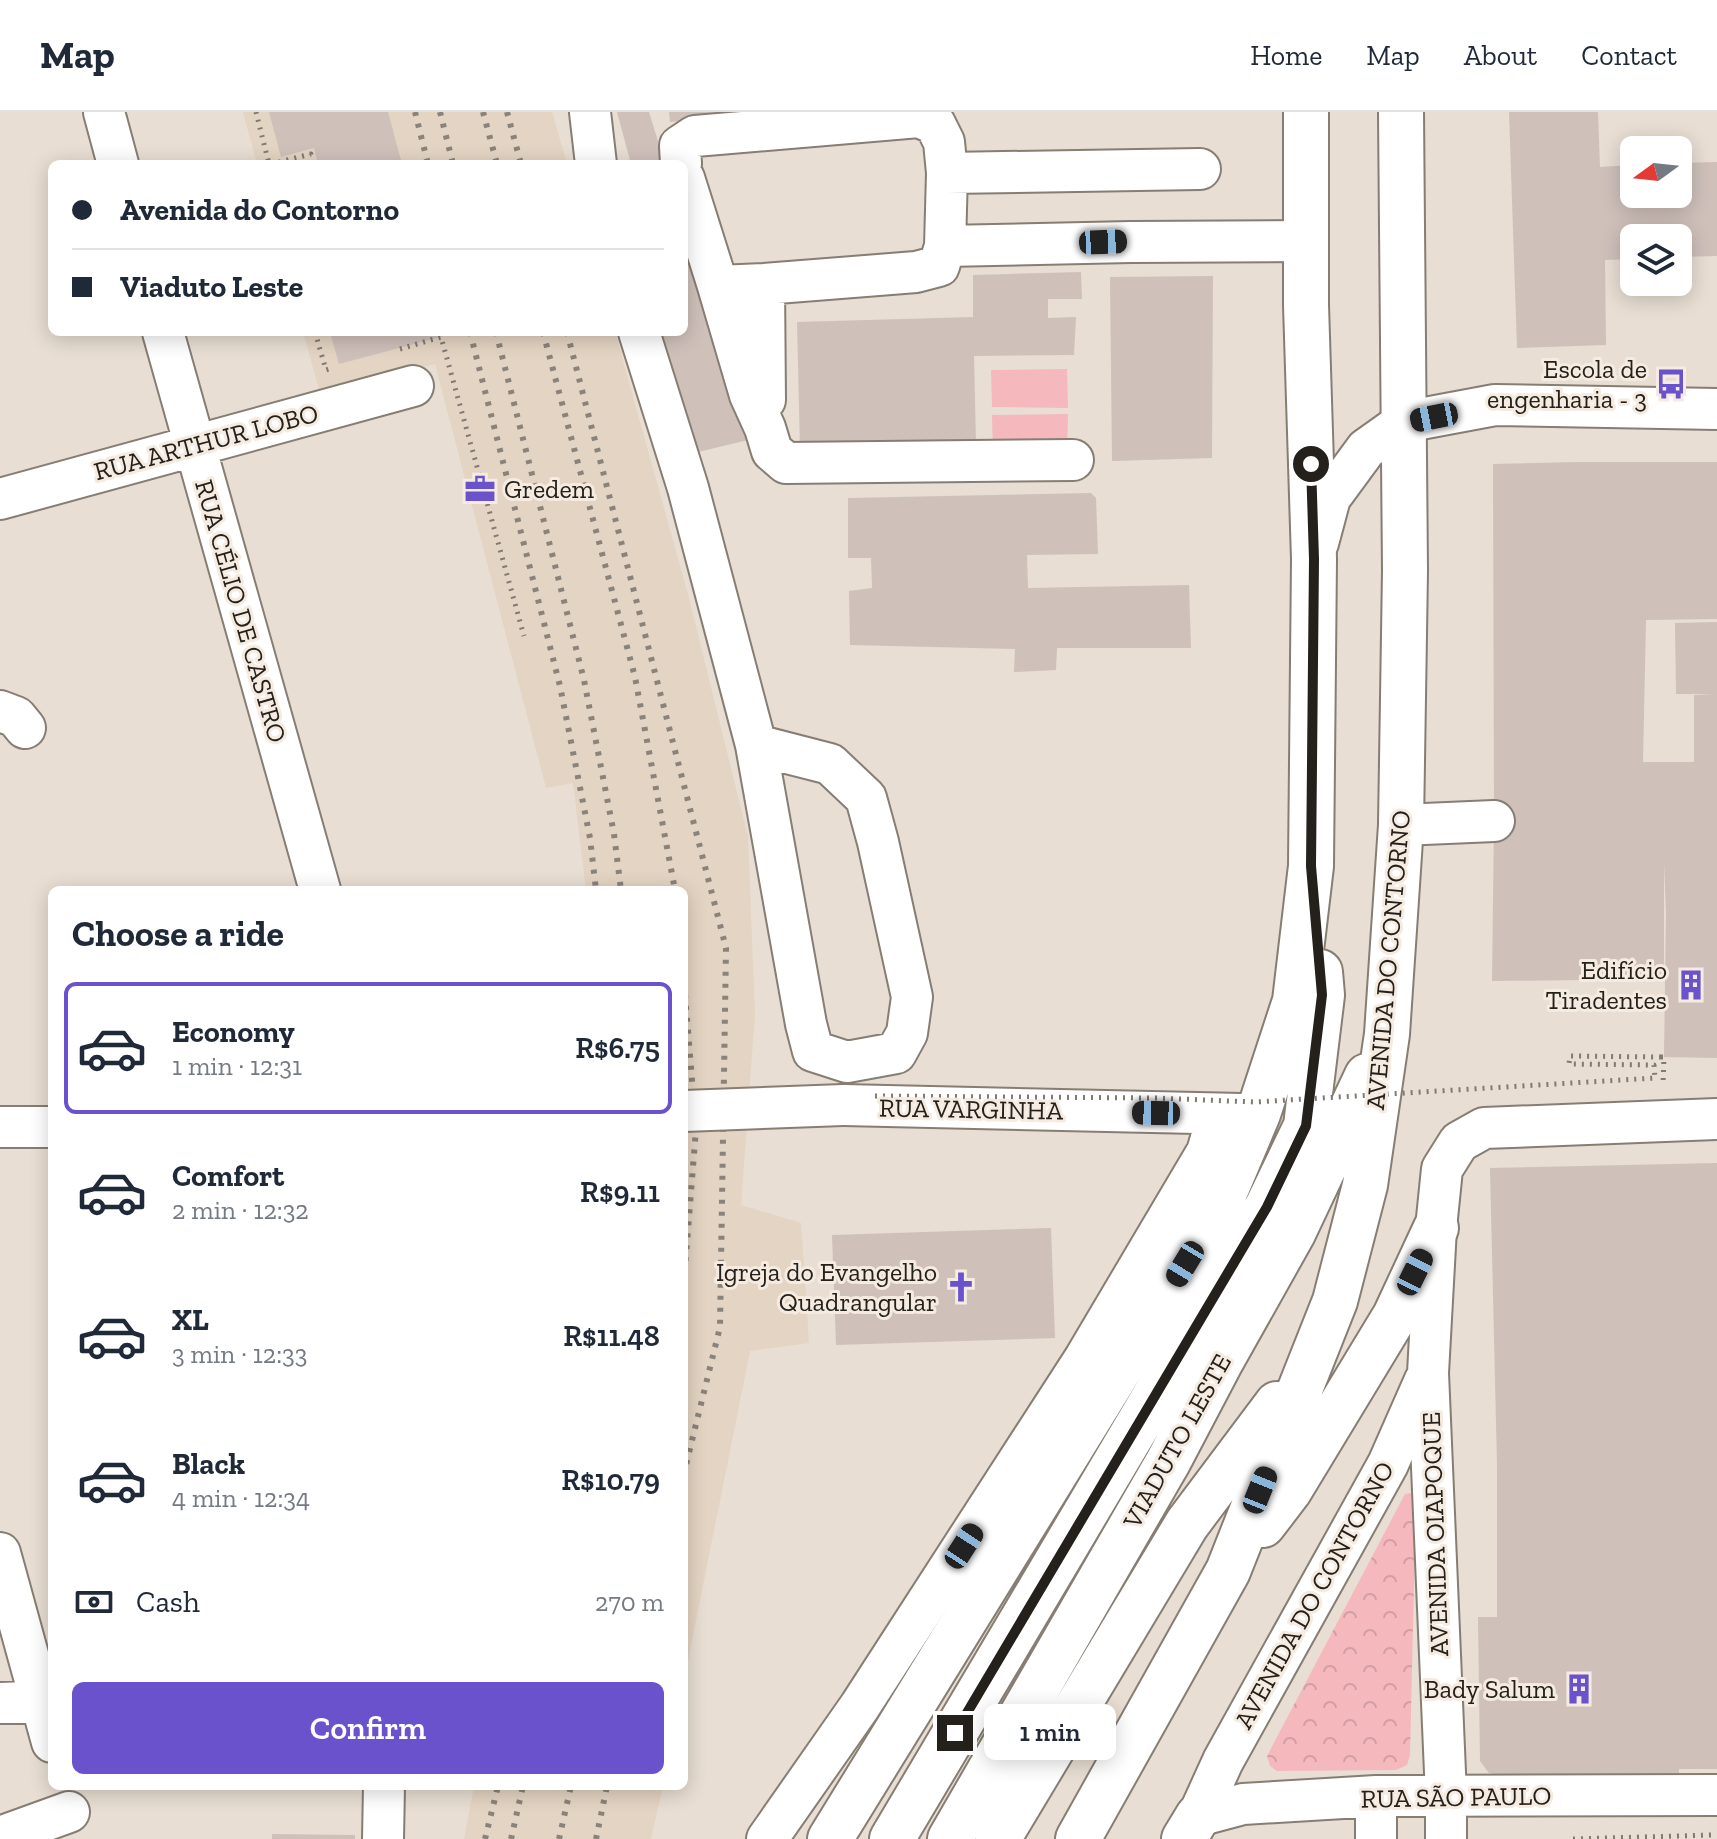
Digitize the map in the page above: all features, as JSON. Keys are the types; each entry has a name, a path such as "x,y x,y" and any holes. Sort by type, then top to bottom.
{"main road":[{"path":"830,1839 1217,1211 1238,1114 1295,1001 1311,866 1314,559 1306,305 1306,112"},
{"name":"AVENIDA DO CONTORNO","path":"1078,1839 1228,1571 1335,1301 1365,1185 1387,1034 1401,825 1404,422 1401,112"},
{"name":"VIADUTO LESTE","path":"892,1839 1267,1207 1306,1126 1322,995 1311,866"},
{"name":"VIADUTO LESTE","path":"950,1839 1168,1462 1293,1233 1387,1034"},
{"path":"1228,1571 1289,1491 1395,1316 1436,1228"},
{"name":"VIADUTO LESTE","path":"998,1839 1187,1524 1313,1356"}],"street":[{"path":"104,112 117,160"},
{"path":"590,112 596,160"},
{"path":"681,160 680,146 695,136 922,115 935,124 944,142 947,173 945,246 939,266 916,272 718,286"},
{"path":"947,173 1200,169"},
{"path":"688,191 750,395 772,451 786,463 1073,460"},
{"path":"945,246 1307,241"},
{"path":"764,284 765,428"},
{"name":"RUA CÉLIO DE CASTRO","path":"164,336 319,886"},
{"path":"640,336 688,488 756,745 813,1051 847,1062 896,1053 907,1033 912,997 866,798 830,764 756,745"},
{"name":"RUA ARTHUR LOBO","path":"0,499 413,386"},
{"path":"1314,559 1330,498 1366,449 1404,422 1495,405 1717,409"},
{"path":"1401,825 1494,821"},
{"name":"RUA VARGINHA","path":"688,1111 854,1101 1238,1114"},
{"path":"767,1839 860,1706 1085,1358 1207,1152 1238,1114"},
{"path":"1428,1373 1442,1169 1459,1142 1484,1128 1717,1119"},
{"path":"0,1127 48,1127"},
{"name":"AVENIDA OIAPOQUE","path":"1428,1373 1446,1839"},
{"name":"AVENIDA DO CONTORNO","path":"1191,1828 1223,1761 1388,1464 1428,1373"},
{"path":"0,1553 47,1700 0,1703"},
{"path":"383,1839 384,1790"},
{"name":"RUA SÃO PAULO","path":"1191,1828 1243,1804 1376,1796 1717,1795"},
{"path":"1376,1796 1376,1839"},
{"path":"0,1837 70,1812"}],"path":[{"path":"256,112 269,160"},
{"path":"286,160 311,154 312,160"},
{"path":"316,336 326,370 340,366"},
{"path":"398,349 441,337 524,636"},
{"path":"854,1101 1155,1098 1255,1102 1655,1078 1654,1065 1569,1064 1570,1056 1662,1057"},
{"path":"1573,1839 1717,1835"}],"shaded area":[{"path":"243,112 552,112 566,160 256,160"},
{"path":"304,336 616,336 689,598 748,837 755,1014 741,1205 801,1223 809,1343 750,1351 688,1660 688,886 586,886 573,783 546,788 435,364 320,393"},
{"path":"473,1790 662,1790 651,1839 464,1839"}],"green space":[{"path":"1067,369 1068,408 992,407 991,370"},
{"path":"1068,414 1067,452 993,452 992,415"},
{"path":"1412,1493 1416,1497 1410,1755 1407,1765 1396,1770 1277,1771 1270,1766 1267,1756 1405,1494"}],"building":[{"path":"269,112 388,112 401,160 317,160 314,148 281,157"},
{"path":"617,112 649,112 664,160 630,160"},
{"path":"669,112 752,112 752,114 670,122"},
{"path":"1509,112 1598,112 1600,167 1620,166 1620,208 1692,208 1692,163 1717,162 1717,256 1692,257 1692,224 1620,224 1620,259 1605,260 1606,345 1517,348"},
{"path":"688,244 748,440 694,453 658,336 688,336"},
{"path":"1081,272 1082,299 1048,299 1048,318 1076,317 1074,355 974,356 976,444 800,448 797,322 973,317 973,275"},
{"path":"1213,276 1212,458 1112,461 1110,277"},
{"path":"331,336 444,336 339,364"},
{"path":"1717,462 1717,619 1646,620 1643,762 1694,762 1694,695 1713,694 1676,694 1675,623 1717,622 1717,1058 1664,1057 1666,913 1664,863 1664,979 1492,981 1493,464"},
{"path":"1091,493 1096,498 1098,554 1027,555 1028,588 1189,585 1191,648 1057,648 1056,670 1014,672 1015,649 850,645 849,591 872,588 871,558 848,558 848,498"},
{"path":"1717,1163 1717,1769 1679,1769 1679,1777 1506,1776 1489,1773 1480,1761 1478,1617 1497,1617 1490,1168"},
{"path":"1051,1228 1055,1338 836,1345 832,1235"},
{"path":"272,1834 355,1835 355,1839 272,1839"}],"railway":[{"path":"415,112 427,160"},
{"path":"440,112 452,160"},
{"path":"483,112 496,160"},
{"path":"507,112 520,160"},
{"path":"471,336 560,686 590,838 596,886"},
{"path":"497,336 584,680 614,834 620,886"},
{"path":"544,336 635,677 674,886"},
{"path":"568,336 726,948 720,1327 688,1457"},
{"path":"688,1031 696,1129 688,1230"},
{"path":"485,1839 497,1790"},
{"path":"511,1839 522,1790"},
{"path":"559,1839 570,1790"},
{"path":"596,1839 606,1790"}],"place":[{"name":"Escola de engenharia - 3","path":"1671,384"},
{"name":"Gredem","path":"480,489"},
{"name":"Edifício Tiradentes","path":"1691,985"},
{"name":"Igreja do Evangelho Quadrangular","path":"961,1287"},
{"name":"Bady Salum","path":"1579,1689"}],"route":[{"path":"955,1733 1267,1207 1306,1126 1322,995 1311,866 1314,559 1311,464"}]}
